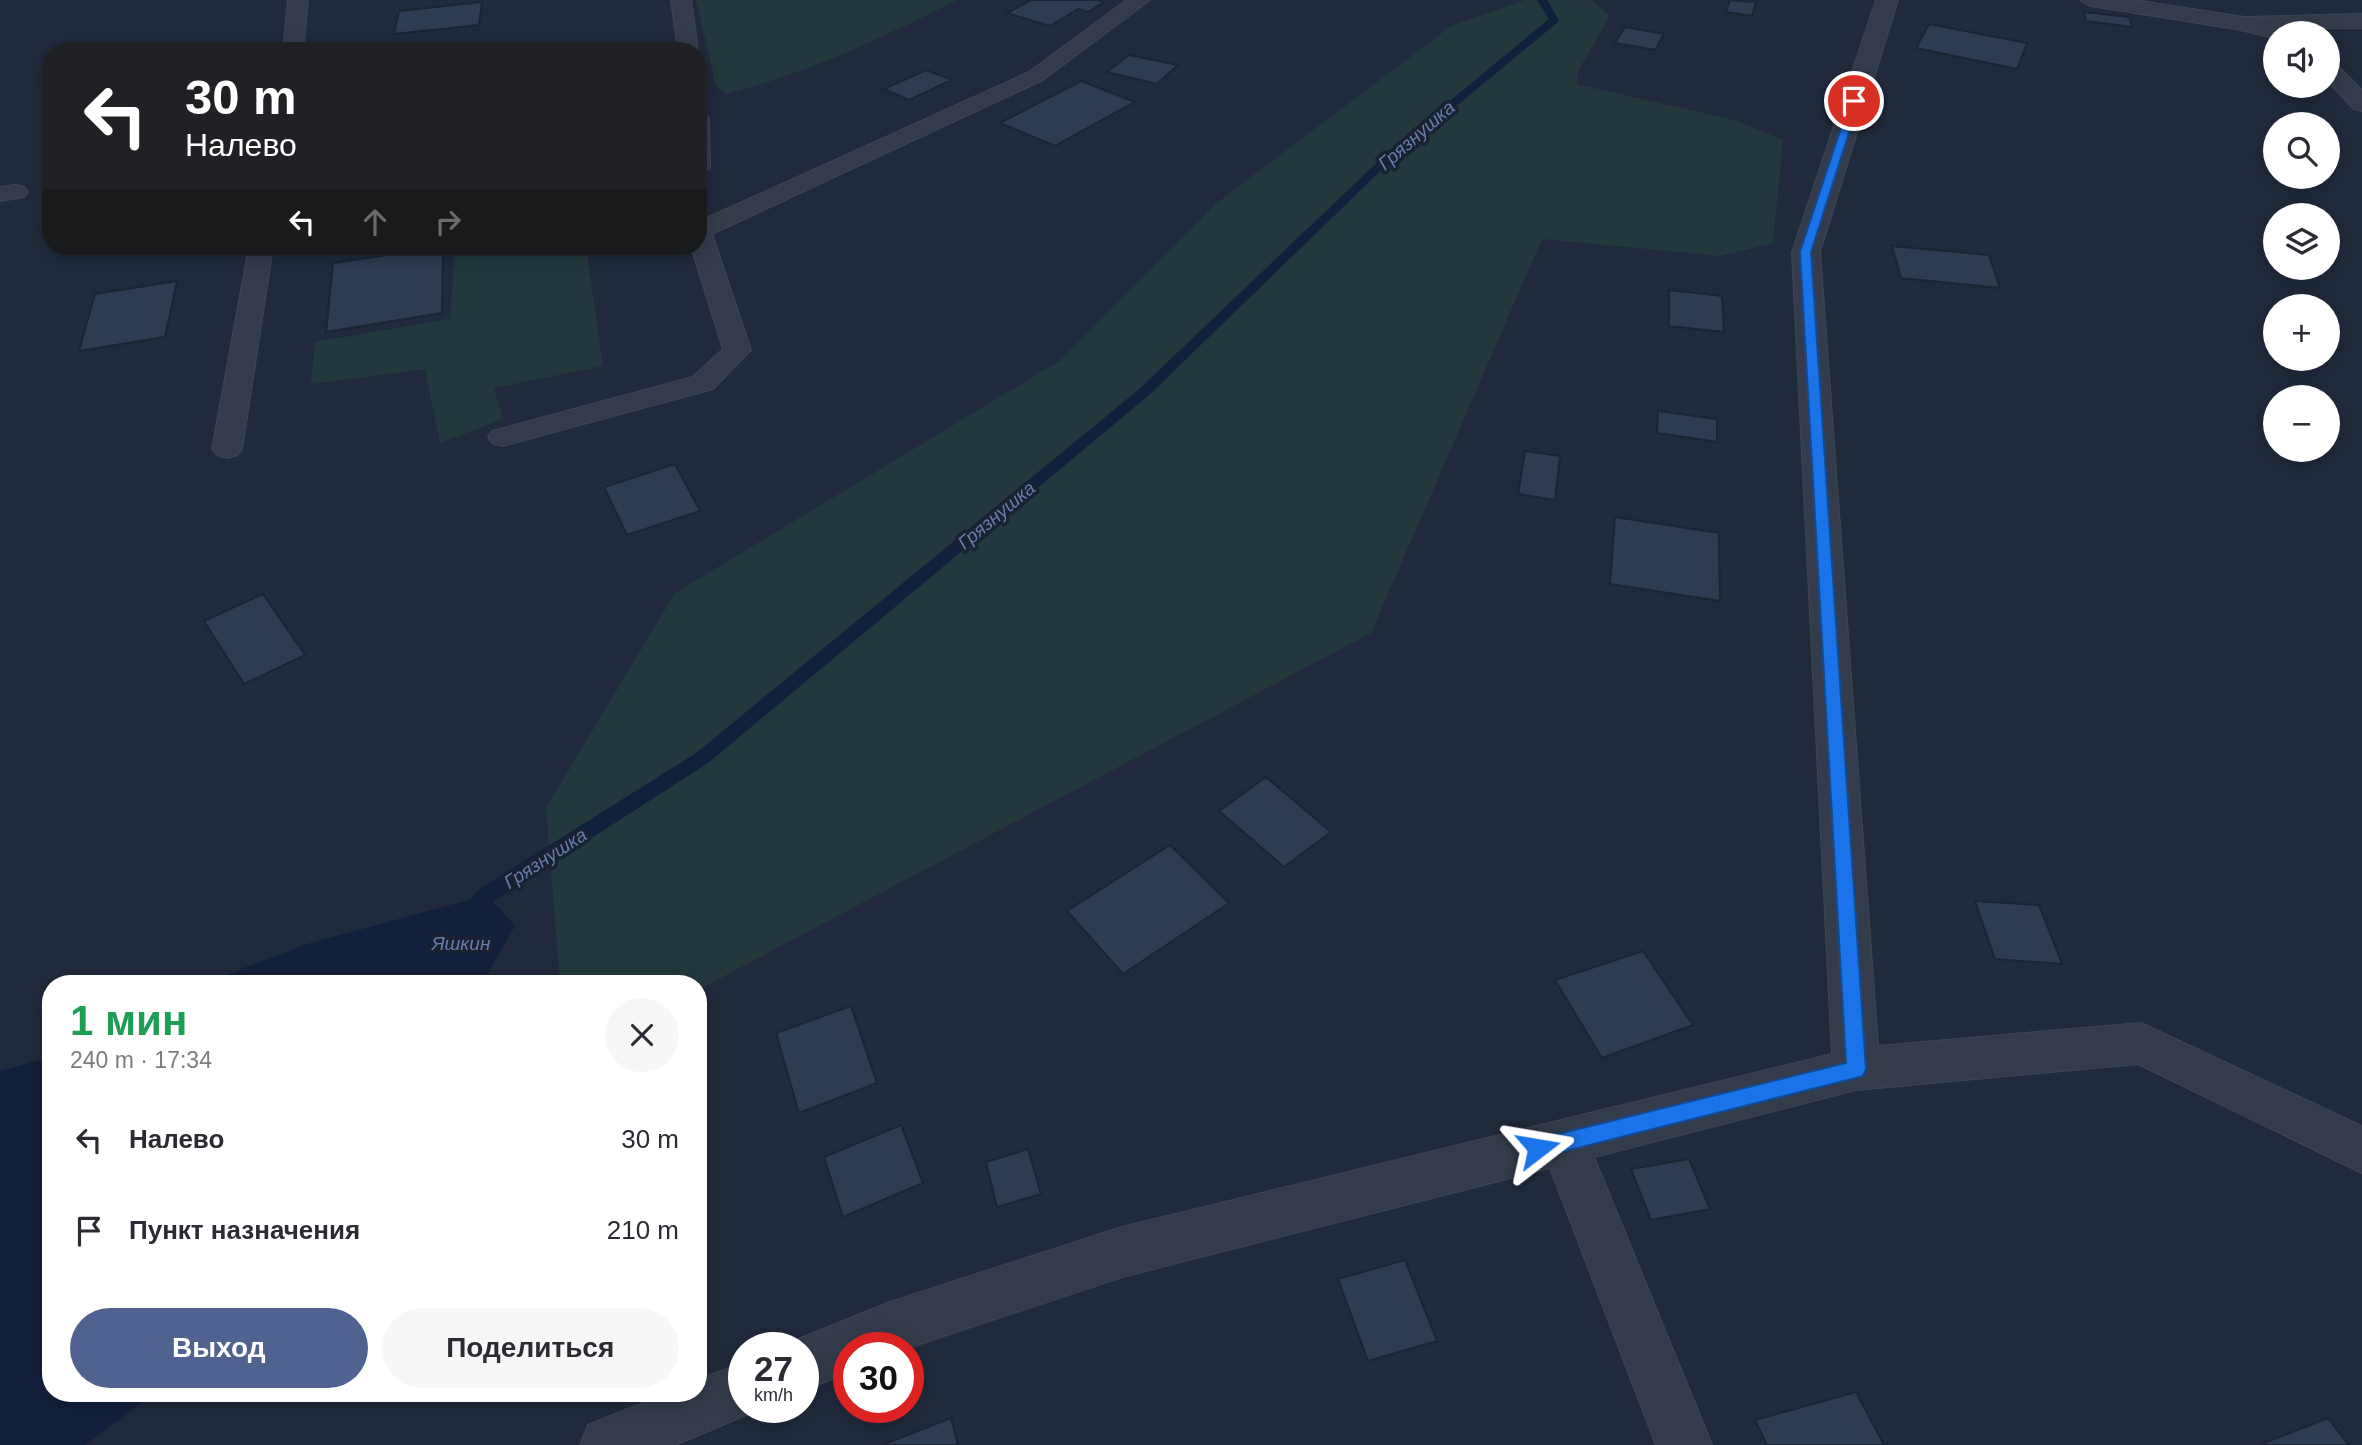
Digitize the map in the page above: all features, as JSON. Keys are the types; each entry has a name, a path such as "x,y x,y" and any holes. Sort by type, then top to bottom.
{"street":[{"path":"1856,1069 1806,252 1887,0"},
{"path":"2091,0 2263,29"},
{"path":"2236,22 2362,21"},
{"path":"2340,81 2362,104"},
{"path":"819,1357 890,1328 1122,1252 1856,1069 2141,1043 2362,1150"},
{"path":"1564,1142 1684,1445"},
{"path":"608,1445 687,1429 728,1400"}],"lane":[{"path":"294,42 298,0"},
{"path":"681,0 687,42"},
{"path":"707,226 1037,76 1140,0"},
{"path":"227,449 259,256"},
{"path":"502,437 703,383 737,350 706,256"}],"green space":[{"path":"696,0 957,0 844,53 786,76 726,94 716,86"},
{"path":"1525,0 1592,0 1610,16 1578,71 1577,84 1738,121 1783,140 1773,243 1720,256 1542,239 1371,633 707,985 707,975 559,975 546,808 675,593 1061,360 1218,202 1451,26"},
{"path":"454,256 587,256 603,366 494,388 503,419 440,443 425,369 311,384 315,342 450,319"}],"water":[{"name":"Яшкин","path":"487,895 515,926 487,975 226,975 307,944"},
{"path":"42,1059 42,1402 143,1402 85,1445 0,1445 0,1071"}],"building":[{"path":"1031,0 1104,2 1088,12 1078,9 1050,26 1007,13"},
{"path":"1730,0 1756,2 1752,16 1726,12"},
{"path":"482,2 479,25 394,34 399,11"},
{"path":"2084,12 2129,17 2132,27 2086,21"},
{"path":"1929,24 2027,43 2017,69 1916,48"},
{"path":"1625,27 1664,34 1655,50 1615,43"},
{"path":"1129,55 1178,65 1157,84 1107,72"},
{"path":"926,70 952,80 909,100 884,89"},
{"path":"1081,81 1135,102 1055,146 1000,123"},
{"path":"1892,246 1989,255 2000,288 1901,278"},
{"path":"381,256 443,256 442,313 326,332 333,263"},
{"path":"177,281 165,337 79,351 95,294"},
{"path":"1669,290 1722,296 1724,332 1669,326"},
{"path":"1658,411 1717,419 1717,442 1657,433"},
{"path":"1525,451 1560,456 1555,500 1518,494"},
{"path":"675,464 700,511 627,535 604,487"},
{"path":"1615,517 1719,533 1720,601 1610,584"},
{"path":"263,594 305,655 244,684 204,621"},
{"path":"1266,777 1331,832 1284,867 1219,811"},
{"path":"1170,845 1229,903 1123,974 1067,911"},
{"path":"1975,901 2039,905 2062,964 1995,959"},
{"path":"1643,951 1693,1025 1602,1058 1555,980"},
{"path":"851,1006 877,1083 799,1113 776,1033"},
{"path":"901,1125 923,1183 843,1217 824,1157"},
{"path":"1028,1149 1041,1194 997,1207 986,1162"},
{"path":"1689,1159 1710,1209 1651,1220 1631,1169"},
{"path":"1405,1260 1437,1341 1368,1361 1338,1279"},
{"path":"1856,1392 1884,1445 1767,1445 1755,1420"},
{"path":"951,1418 958,1445 882,1445"},
{"path":"2328,1418 2349,1445 2259,1445"}],"waterway":[{"name":"Грязнушка","path":"470,910 487,895 702,758 1143,393 1393,153 1554,20 1542,0"}],"route":[{"path":"1538,1148 1856,1069 1806,252 1854,101"}]}
